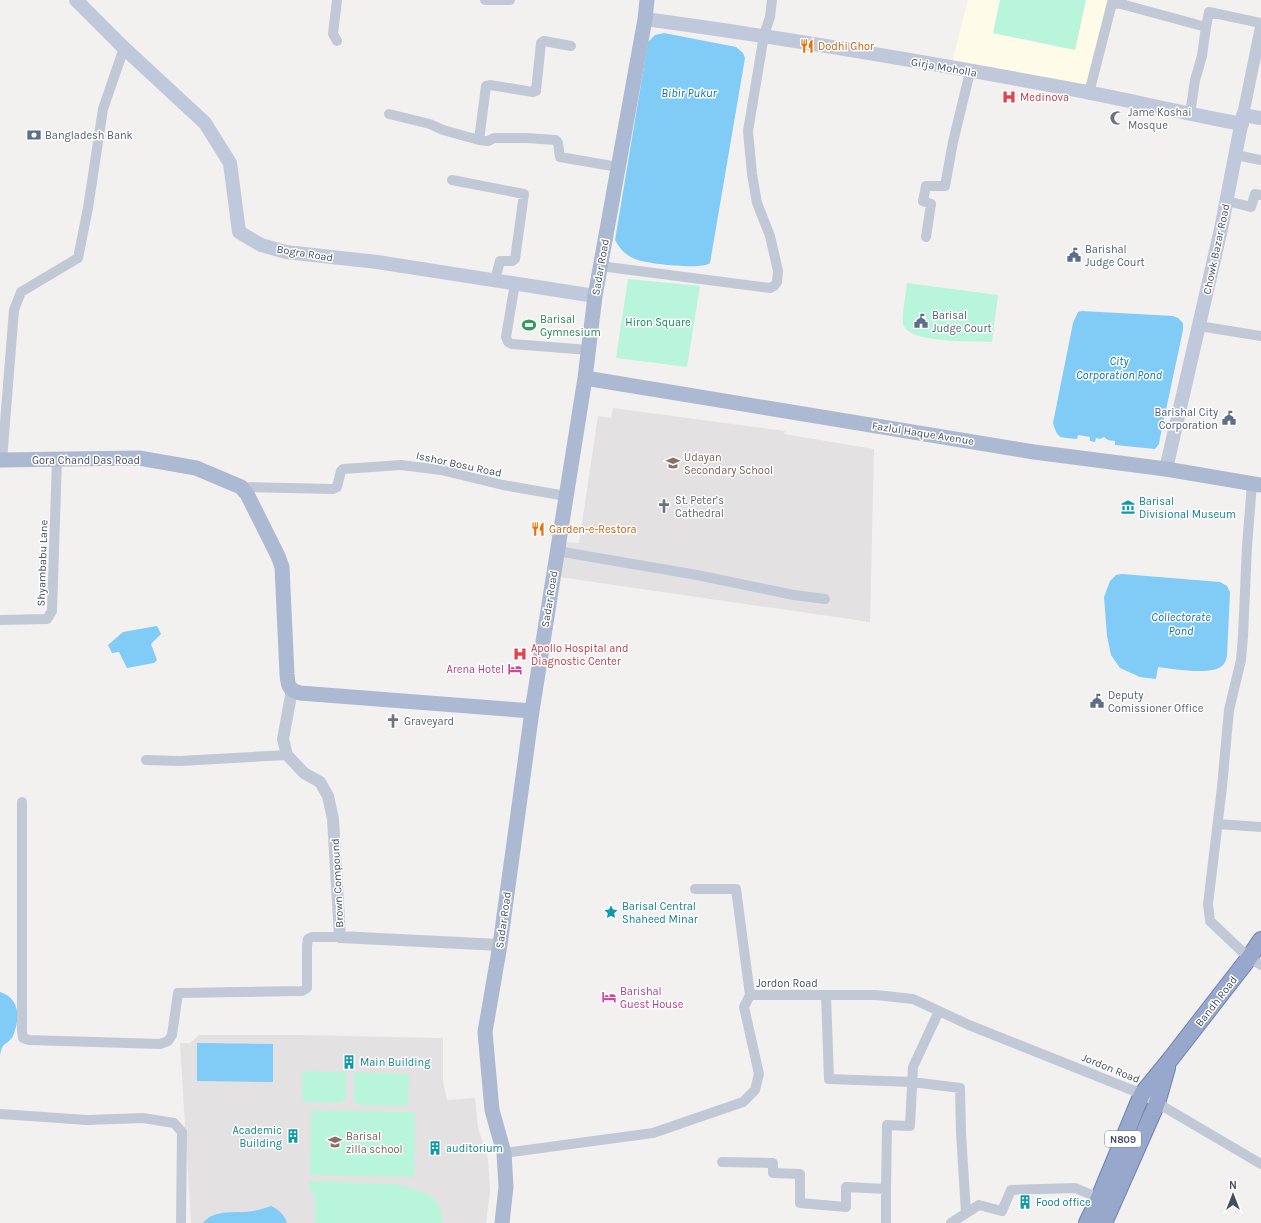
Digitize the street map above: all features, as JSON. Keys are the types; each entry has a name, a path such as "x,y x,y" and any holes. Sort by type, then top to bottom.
{"highway":[{"name":"Bandh Road","path":"1087,1223 1099,1198 1142,1094 1255,962 1261,940"},
{"name":"Bandh Road","path":"1104,1223 1157,1103 1169,1061"}],"main road":[{"name":"Bogra Road","path":"76,0 124,48 204,123 230,163 239,232 261,245 286,252 378,262 515,282 595,296"},
{"name":"Sadar Road","path":"502,1223 506,1187 504,1153 492,1110 485,1032 500,945 532,711 585,378 595,296 645,19 647,0"},
{"name":"Girja Moholla","path":"645,19 764,35 1089,93 1190,114 1242,119 1261,118"},
{"name":"Chowk Bazar Road","path":"1166,469 1227,201 1242,119"},
{"name":"Fazlul Haque Avenue","path":"585,378 1034,452 1166,469 1257,484"},
{"name":"Gora Chand Das Road","path":"1,460 139,458 196,468 241,486"},
{"path":"241,486 247,494 282,567 287,674 288,685 292,690 300,693 532,711"}],"street":[{"path":"337,0 334,34 337,41"},
{"path":"485,0 510,0"},
{"path":"600,266 770,288 777,282 778,271 770,236 757,203 752,174 748,131 764,35 770,17 772,0"},
{"path":"1089,93 1112,3 1122,2 1206,26"},
{"path":"1190,114 1195,80 1202,56 1206,26 1210,12 1261,23"},
{"name":"Chowk Bazar Road","path":"1242,119 1261,27"},
{"path":"479,140 486,86 490,85 533,92 536,91 541,43 544,41 571,46"},
{"path":"1,460 14,310 21,292 78,258 88,208 103,109 124,48"},
{"path":"926,237 931,204 923,201 926,186 945,186 953,142 970,72"},
{"path":"389,114 430,124 443,130 479,140 488,141 494,138 526,138 556,140 558,143 560,157 618,167"},
{"path":"1236,155 1261,160"},
{"path":"452,180 524,194 515,259 512,261 500,261 495,280"},
{"path":"1227,201 1251,207 1255,194 1261,195"},
{"path":"515,282 506,337 508,342 512,344 589,350"},
{"path":"1199,326 1261,336"},
{"name":"Shyambabu Lane","path":"0,620 47,619 52,611 57,459"},
{"name":"Isshor Bosu Road","path":"241,486 332,489 337,486 341,471 343,469 401,464 442,470 502,485 566,496"},
{"path":"1255,962 1210,921 1208,904 1218,824 1229,710 1241,660 1247,546 1257,484"},
{"path":"557,551 697,575 794,595 824,599"},
{"path":"146,760 180,761 287,755 282,739 292,690"},
{"name":"Brown Compound","path":"287,755 304,773 320,782 328,796 333,819 340,937 500,945"},
{"path":"22,802 23,1038 29,1040 160,1044 168,1041 172,1035 178,993 302,991 307,988 308,939 312,937 340,937"},
{"path":"1218,824 1261,827"},
{"path":"695,889 736,889 750,995"},
{"name":"Jordon Road","path":"504,1153 653,1133 743,1102 755,1090 759,1074 744,1007 750,995 876,995 913,999 969,1025 1142,1094 1261,1164"},
{"path":"826,995 829,1079 912,1082 960,1088 966,1214"},
{"path":"886,1223 887,1125 910,1126 913,1067 939,1011"},
{"path":"0,1114 87,1120 143,1118 174,1123 182,1132 181,1223"},
{"path":"722,1162 773,1163 773,1173 800,1174 800,1203 846,1207 846,1187 886,1188"},
{"path":"951,1223 979,1205 1002,1211 1011,1190 1075,1188 1099,1198"}],"shaded area":[{"path":"968,0 1000,0 993,33 1075,50 1086,0 1107,0 1090,88 952,63"},
{"name":"Udayan Secondary School","path":"613,408 785,431 784,434 874,449 870,622 559,577 564,542 579,543 598,416 611,418"},
{"name":"Barisal zilla school","path":"199,1035 298,1035 443,1038 443,1081 447,1100 475,1098 478,1128 488,1159 490,1191 486,1223 191,1223 180,1043 190,1043"}],"green space":[{"path":"1000,0 1086,0 1075,50 993,33"},
{"name":"Hiron Square","path":"628,279 700,286 687,367 616,358"},
{"path":"907,283 998,295 992,342 942,340 915,335 907,330 903,323 903,319"},
{"path":"303,1071 346,1072 346,1099 339,1103 302,1102"},
{"path":"354,1072 409,1074 408,1106 357,1105 354,1100"},
{"path":"311,1110 415,1112 414,1177 310,1175"},
{"path":"309,1181 394,1184 413,1189 432,1196 440,1209 443,1223 315,1223 315,1193 310,1193"}],"water":[{"name":"Bibir Pukur","path":"664,33 736,47 743,53 745,58 710,263 705,265 676,266 638,260 625,253 615,240 648,42 655,35"},
{"name":"City Corporation Pond","path":"1078,312 1173,316 1178,318 1183,323 1183,330 1159,444 1155,449 1115,445 1115,441 1108,440 1104,437 1100,439 1096,438 1095,442 1090,441 1090,437 1078,435 1077,439 1063,438 1056,432 1053,423 1073,323"},
{"name":"Collectorate Pond","path":"1122,574 1220,582 1227,586 1230,592 1227,656 1223,665 1211,670 1202,671 1158,667 1156,679 1140,677 1120,668 1111,655 1107,636 1104,597 1110,581 1116,575"},
{"path":"157,626 161,634 151,644 157,660 154,663 127,668 119,652 112,653 108,645 123,632"},
{"path":"0,992 10,997 16,1005 17,1021 13,1036 3,1046 0,1056"},
{"path":"197,1043 273,1044 273,1082 197,1081"},
{"path":"271,1206 285,1217 287,1223 203,1223 213,1215 220,1213 246,1212 260,1210"}],"place":[{"name":"Dodhi Ghor","path":"807,46"},
{"name":"Medinova","path":"1009,97"},
{"name":"Jame Koshai Mosque","path":"1117,118"},
{"name":"Bangladesh Bank","path":"34,135"},
{"name":"Barishal Judge Court","path":"1074,255"},
{"name":"Barisal Judge Court","path":"921,321"},
{"name":"Barisal Gymnesium","path":"529,325"},
{"name":"Barishal City Corporation","path":"1229,418"},
{"name":"Udayan Secondary School","path":"673,463"},
{"name":"St. Peter’s Cathedral","path":"664,506"},
{"name":"Barisal Divisional Museum","path":"1128,507"},
{"name":"Garden-e-Restora","path":"538,529"},
{"name":"Apollo Hospital and Diagnostic Center","path":"520,654"},
{"name":"Arena Hotel","path":"515,669"},
{"name":"Deputy Comissioner Office","path":"1097,701"},
{"name":"Graveyard","path":"393,721"},
{"name":"Barisal Central Shaheed Minar","path":"611,912"},
{"name":"Barishal Guest House","path":"609,997"},
{"name":"Main Building","path":"349,1062"},
{"name":"Academic Building","path":"293,1136"},
{"name":"Barisal zilla school","path":"335,1142"},
{"name":"auditorium","path":"435,1148"},
{"name":"Food office","path":"1025,1202"}]}
